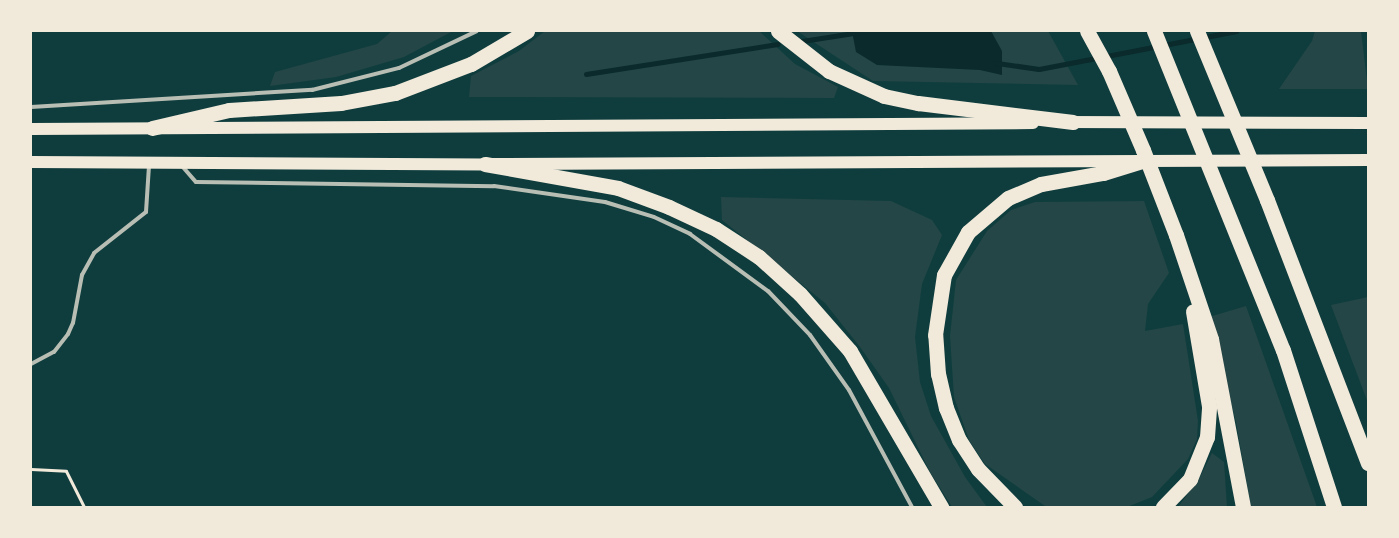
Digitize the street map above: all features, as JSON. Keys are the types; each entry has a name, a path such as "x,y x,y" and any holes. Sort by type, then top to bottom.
{"highway":[{"path":"152,128 229,110 341,103 395,93 471,64 527,31"},
{"path":"778,31 829,72 884,96 918,103 1073,122"},
{"path":"1087,31 1109,71 1143,150 1176,235 1211,339 1243,507"},
{"path":"1154,31 1283,350 1334,507"},
{"path":"1197,31 1298,281 1368,463"},
{"path":"1015,507 978,469 959,440 946,408 938,374 935,335 944,275 968,232 1008,198 1041,184 1103,173 1145,160"},
{"path":"485,164 618,188 669,207 716,229 759,257 800,294 850,351 941,507"},
{"path":"1163,507 1193,473 1208,429 1208,398 1193,318 1192,287"}],"main road":[{"path":"31,129 1073,122 1368,123"},
{"path":"31,162 485,164 1368,160"}],"lane":[{"path":"31,107 319,89 399,68 477,31"},
{"path":"31,364 54,352 68,334 73,323 82,275 94,253 146,212 149,163"},
{"path":"178,163 196,182 437,184 552,192 605,202 676,227 690,234 768,291 810,334 849,390 912,507"}],"path":[{"path":"31,469 66,471 84,507"}],"shaded area":[{"path":"392,31 453,31 404,57 336,77 270,86 275,72 377,44"},
{"path":"545,31 759,31 795,64 838,87 834,98 469,97 471,76 519,51"},
{"path":"797,31 1048,31 1078,85 873,81"},
{"path":"852,31 991,31 1002,51 1002,75 980,70 877,65 856,52"},
{"path":"1315,31 1361,31 1368,89 1279,89 1312,41"},
{"path":"721,197 891,201 932,220 942,235 922,284 915,337 920,382 931,416 965,477 987,507 952,507 930,472 889,388 860,347 825,303 722,220"},
{"path":"1144,201 1169,273 1148,304 1145,331 1183,324 1198,421 1197,439 1188,459 1152,497 1127,507 1045,506 985,464 969,440 954,397 950,336 956,280 987,231 1011,210 1035,202"},
{"path":"1368,297 1368,403 1331,305"},
{"path":"1246,306 1317,507 1251,507 1236,422 1209,317"},
{"path":"1212,453 1224,462 1227,507 1178,507 1199,479"}],"waterway":[{"path":"802,41 866,31"},
{"path":"997,63 1039,69 1236,31"},
{"path":"586,74 778,44"}]}
